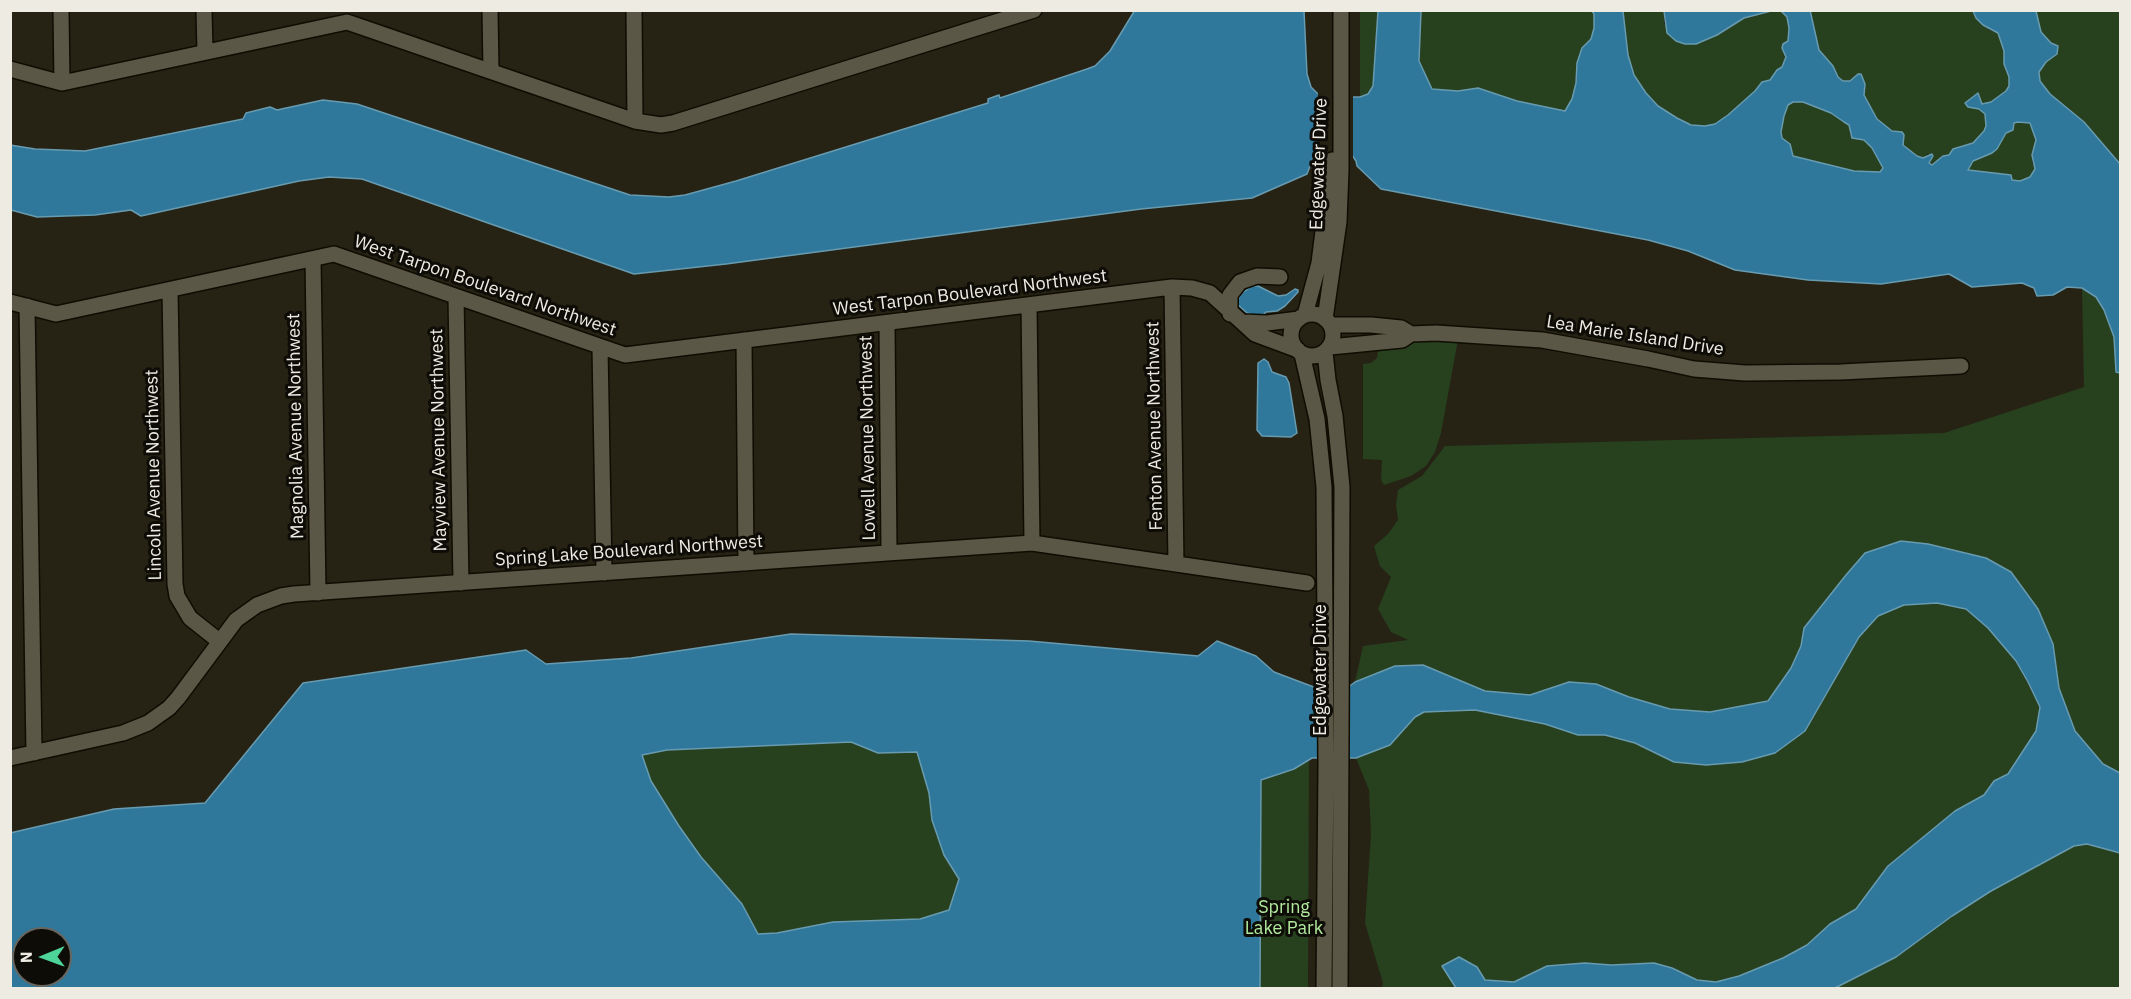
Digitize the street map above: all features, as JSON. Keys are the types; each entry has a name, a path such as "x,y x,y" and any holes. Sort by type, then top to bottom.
{"street":[{"path":"61,10 62,83"},
{"path":"204,10 205,52"},
{"path":"490,10 491,71"},
{"path":"634,10 635,121"},
{"path":"10,69 62,83 205,52 347,16 491,71 635,121 648,124 674,123 1034,10"},
{"name":"Edgewater Drive","path":"1332,10 1337,76"},
{"name":"Edgewater Drive","path":"1328,322 1339,222 1336,171 1337,76 1341,10"},
{"name":"Edgewater Drive","path":"1302,317 1319,262 1336,171"},
{"name":"West Tarpon Boulevard Northwest","path":"10,302 56,314 334,254 625,355 1172,287 1191,288 1210,293 1255,334 1300,352"},
{"name":"Magnolia Avenue Northwest","path":"313,258 318,593"},
{"path":"1280,277 1257,276 1240,282 1230,295 1237,318 1261,324 1302,317 1316,315 1328,322 1333,336 1327,350 1314,356 1300,352 1294,346 1291,334 1302,317"},
{"name":"Fenton Avenue Northwest","path":"1172,287 1176,564"},
{"name":"Lincoln Avenue Northwest","path":"170,290 175,584 177,596 190,618 219,641"},
{"name":"Mayview Avenue Northwest","path":"456,297 461,583"},
{"path":"1029,305 1032,543"},
{"path":"27,306 34,753"},
{"name":"Lea Marie Island Drive","path":"1328,322 1401,328 1411,334"},
{"name":"Lowell Avenue Northwest","path":"887,323 889,553"},
{"name":"Lea Marie Island Drive","path":"1327,350 1402,340 1411,334 1436,333 1542,340 1694,369 1745,373 1841,372 1961,366"},
{"path":"744,340 746,563"},
{"path":"600,347 604,573"},
{"name":"Edgewater Drive","path":"1327,350 1342,487 1332,678"},
{"name":"Edgewater Drive","path":"1300,352 1317,419 1322,459 1332,678 1339,988"},
{"name":"Spring Lake Boulevard Northwest","path":"10,758 123,733 148,723 170,708 236,620 257,605 281,596 1032,543 1307,583"},
{"name":"Edgewater Drive","path":"1324,988 1325,875 1333,766"},
{"path":"1325,875 1331,879 1333,891 1333,981 1339,988"}],"green space":[{"path":"1592,10 1594,28 1591,39 1582,48 1577,63 1572,99 1565,111 1517,101 1478,88 1458,91 1431,89 1419,61 1421,11"},
{"path":"1360,11 1378,11 1373,86 1368,94 1360,97"},
{"path":"1623,11 1664,11 1664,24 1717,35 1744,18 1766,11 1781,11 1787,17 1789,28 1785,52 1787,57 1782,67 1770,80 1762,82 1728,115 1715,124 1691,125 1658,106 1634,75 1628,55"},
{"path":"1810,11 1973,11 1976,18 1990,30 1998,33 2004,51 2004,64 2009,77 2009,86 1991,102 1982,104 1978,93 1966,103 1968,107 1979,109 1985,114 1984,131 1973,143 1953,149 1949,155 1932,165 1929,163 1928,154 1923,158 1917,156 1903,144 1904,138 1896,130 1893,131 1886,127 1877,119 1864,95 1865,84 1858,74 1851,81 1843,81 1838,77 1833,66 1819,50"},
{"path":"2036,11 2120,11 2120,164 2084,122 2050,94 2040,81 2039,72 2046,62 2057,54 2041,32"},
{"path":"1793,102 1803,102 1831,113 1849,125 1850,135 1864,140 1872,148 1883,168 1880,172 1854,171 1793,156 1790,144 1782,138 1781,132 1788,105"},
{"path":"2014,123 2030,123 2036,140 2032,162 2035,169 2030,177 2012,181 2011,175 1968,170 1973,161 1997,149 2006,133 2013,128"},
{"path":"2082,288 2097,297 2104,310 2114,337 2116,372 2120,373 2120,773 2103,764 2075,731 2059,688 2053,644 2038,609 2011,572 1986,558 1928,544 1901,541 1865,553 1804,628 1801,646 1791,668 1768,701 1710,712 1670,709 1596,684 1569,682 1530,695 1485,691 1423,665 1355,682 1363,646 1408,640 1391,632 1378,609 1391,577 1380,566 1374,546 1388,534 1398,520 1396,505 1398,490 1422,476 1445,446 1944,433 2084,387"},
{"path":"1459,334 1441,433 1435,452 1426,466 1411,476 1384,485 1381,480 1382,460 1363,459 1363,364 1371,363 1377,358 1379,345"},
{"path":"1937,603 1966,609 1988,628 2016,661 2040,707 2036,731 2008,774 1994,781 1984,795 1955,811 1888,866 1856,909 1830,924 1807,945 1783,958 1739,976 1716,982 1697,980 1672,968 1633,963 1611,965 1585,963 1547,966 1514,982 1485,980 1477,967 1450,978 1456,988 1382,988 1383,983 1365,923 1371,834 1369,790 1356,758 1390,745 1415,717 1424,712 1475,710 1545,724 1577,735 1605,735 1635,743 1674,762 1706,765 1742,762 1775,753 1805,731 1859,637 1878,616 1904,605"},
{"path":"851,742 878,753 917,751 929,793 932,820 944,855 959,879 949,910 920,919 833,922 777,933 757,934 742,904 701,857 679,826 651,781 641,755 667,750"},
{"name":"Spring Lake Park","path":"1309,760 1308,988 1260,988 1261,780 1294,769"},
{"path":"2087,844 2120,853 2120,988 1835,988 1896,957 1991,891 2074,846"}],"water":[{"path":"1135,10 1304,11 1307,74 1311,87 1318,94 1360,97 1368,94 1373,86 1378,11 1421,11 1419,61 1432,89 1458,91 1478,88 1517,101 1565,111 1572,99 1577,63 1582,48 1591,39 1594,28 1592,11 1623,11 1628,55 1634,75 1646,93 1658,106 1677,118 1691,125 1705,126 1715,124 1728,115 1762,82 1770,80 1782,67 1786,57 1782,48 1783,44 1788,41 1789,28 1787,17 1781,11 1776,11 1810,10 1819,50 1833,66 1838,77 1843,81 1850,81 1861,74 1865,84 1864,95 1877,119 1892,131 1902,132 1903,145 1917,156 1923,158 1932,154 1929,163 1932,165 1943,156 1949,155 1953,149 1973,143 1984,131 1985,114 1979,109 1968,107 1965,103 1978,93 1982,104 1991,102 2009,86 2009,77 2004,64 2004,51 1998,33 1983,25 1973,11 2036,11 2041,32 2051,43 2058,46 2057,54 2046,62 2039,72 2040,81 2050,94 2084,122 2120,164 2120,373 2116,372 2114,337 2104,310 2096,297 2082,288 2067,287 2053,295 2037,296 2034,288 2022,283 1972,287 1949,274 1881,284 1808,280 1735,270 1688,251 1648,240 1381,189 1357,166 1352,155 1318,153 1313,158 1307,174 1252,198 1141,209 634,274 362,179 329,177 299,181 141,216 131,210 95,215 37,217 11,210 10,145 35,149 85,151 243,119 246,113 270,107 277,110 323,100 357,104 630,195 669,197 685,195 988,103 988,99 999,95 1000,98 1095,66 1110,51","holes":["1793,102 1803,102 1831,113 1849,125 1852,138 1864,140 1872,148 1883,168 1880,172 1854,171 1793,156 1790,144 1782,138 1781,132 1788,105","2014,123 2030,123 2036,140 2032,155 2035,169 2030,177 2020,181 2012,180 2011,175 1968,170 1973,161 1997,149 2006,133 2013,130"]},
{"path":"1664,10 1771,11 1744,18 1717,35 1696,44 1685,44 1676,41 1667,33"},
{"path":"1252,286 1258,286 1278,296 1286,295 1295,289 1298,292 1277,311 1254,315 1247,313 1238,305 1238,299 1242,293"},
{"path":"1264,359 1268,362 1272,372 1286,377 1289,383 1297,433 1291,437 1262,436 1257,430 1258,363"},
{"path":"1901,541 1928,544 1986,558 2011,572 2038,609 2053,644 2059,688 2075,731 2103,764 2120,773 2120,853 2087,844 2074,846 1991,891 1896,957 1835,988 1456,988 1442,966 1459,957 1477,967 1485,980 1514,982 1547,966 1585,963 1611,965 1654,963 1672,968 1697,980 1716,982 1739,976 1783,958 1807,945 1830,924 1856,909 1888,866 1955,811 1984,795 1994,781 2008,774 2036,731 2040,707 2016,661 1988,628 1966,609 1937,603 1904,605 1878,616 1859,637 1805,731 1775,753 1742,762 1706,765 1674,762 1635,743 1605,735 1578,735 1545,724 1475,710 1424,712 1415,717 1390,745 1356,758 1312,758 1294,769 1261,780 1260,988 11,988 10,833 114,809 205,803 303,683 526,650 546,664 631,658 791,634 1029,641 1198,656 1217,641 1256,656 1274,672 1319,689 1342,692 1355,682 1395,666 1423,665 1485,691 1530,695 1569,682 1596,684 1670,709 1710,712 1768,701 1791,668 1801,646 1804,628 1865,553","holes":["851,742 878,753 917,752 929,793 932,820 944,855 959,879 949,910 920,919 833,922 777,933 758,934 742,904 701,857 679,826 651,781 642,755 667,750"]}],"pier":[{"path":"1318,90 1353,94 1353,161 1350,157 1340,154 1317,157"}]}
